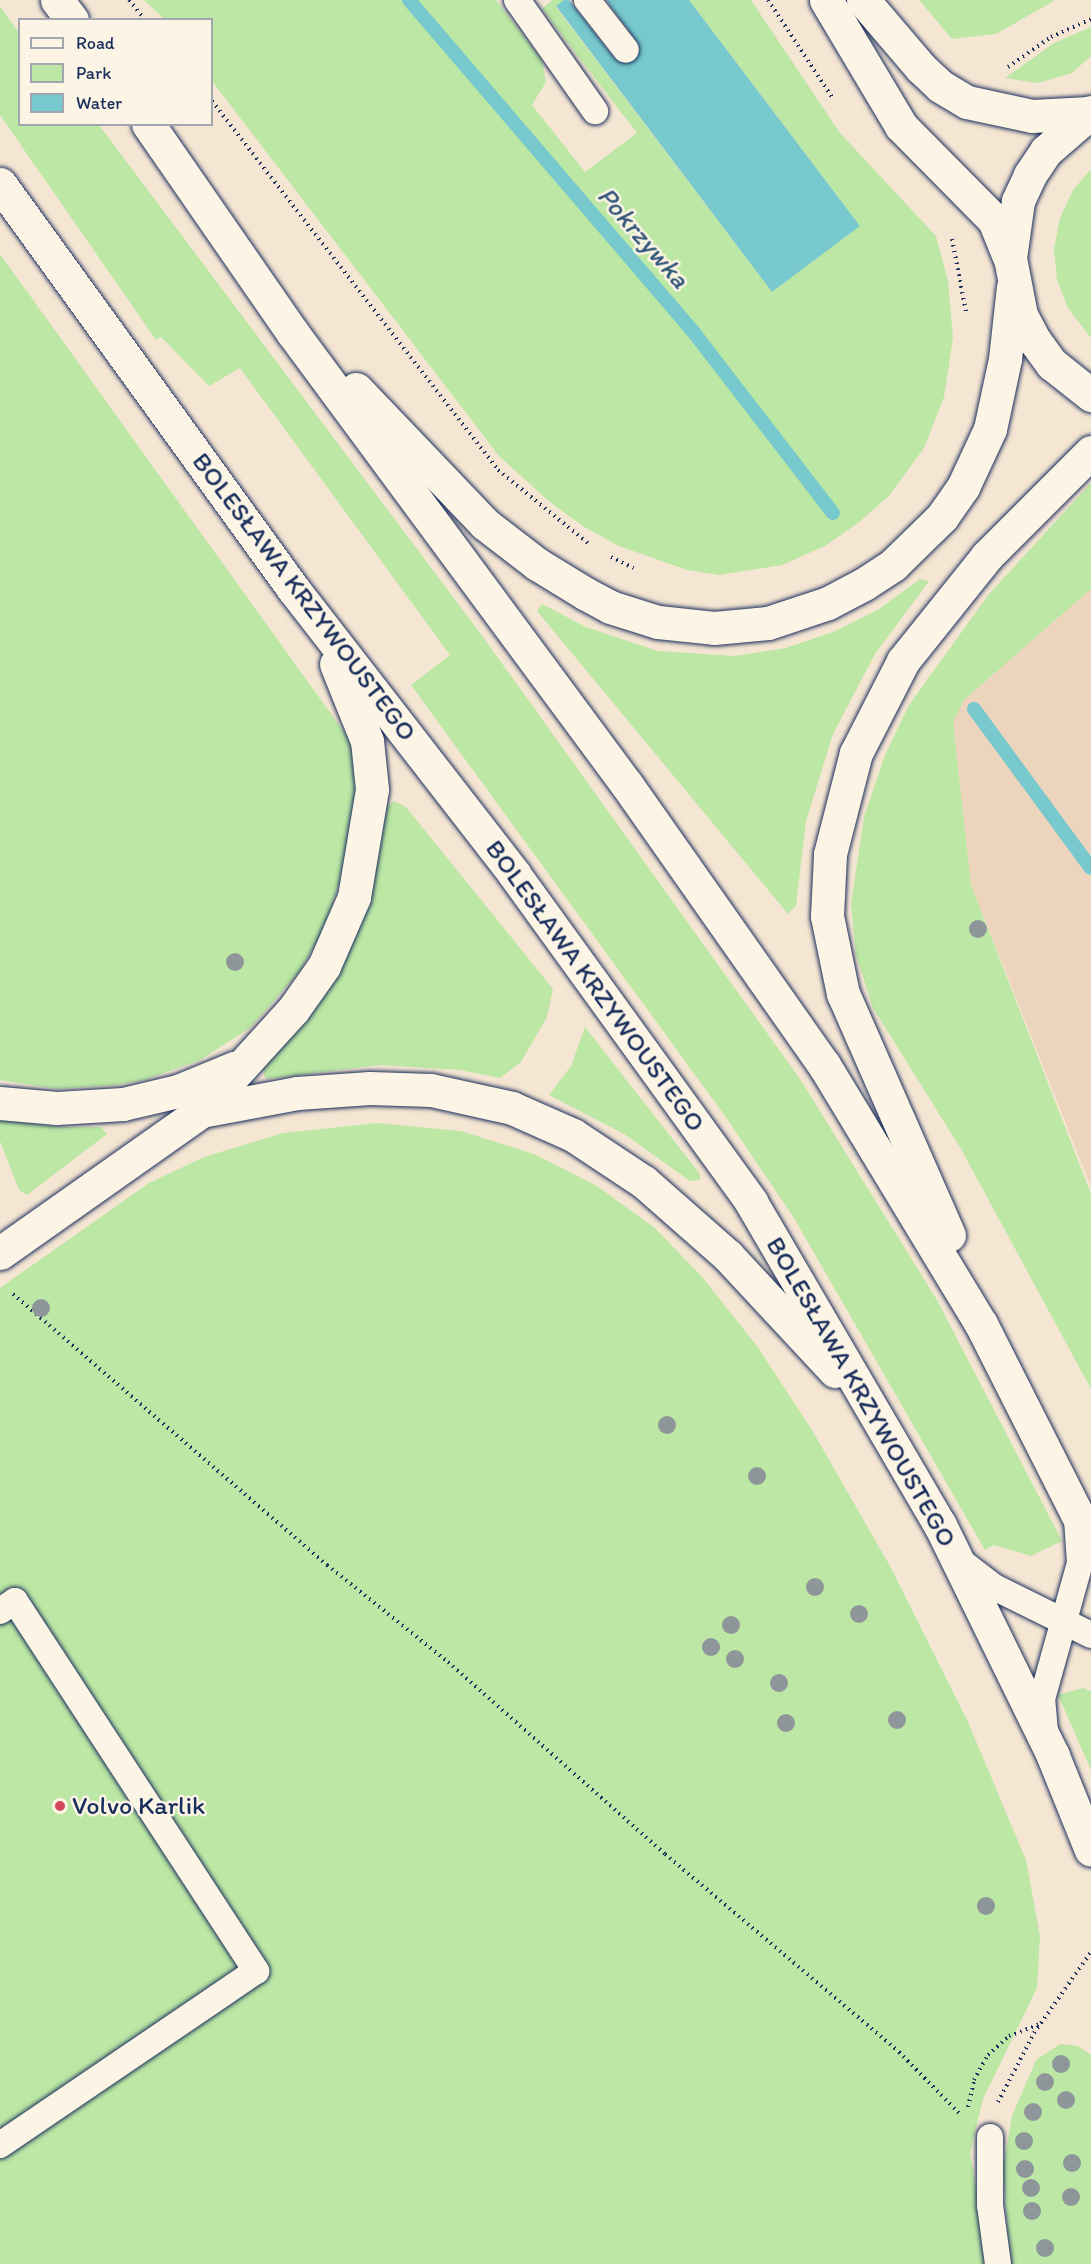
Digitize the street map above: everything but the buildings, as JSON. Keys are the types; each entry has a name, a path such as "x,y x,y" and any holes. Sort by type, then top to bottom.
{"main road":[{"path":"57,0 70,18"},
{"path":"826,0 902,126 994,220 1035,341 1052,364 1091,395"},
{"path":"863,0 921,68 940,86 967,102 1032,116 1090,112"},
{"path":"292,332 367,398 485,524 537,564 610,607 636,616 687,626 741,627 796,614 864,584 893,565 942,517 963,487 990,429 1005,359 1018,201 1030,175 1046,151 1090,112"},
{"path":"149,126 292,332 777,995 874,1144 981,1324 1070,1496 1091,1542"},
{"name":"BOLESŁAWA KRZYWOUSTEGO","path":"0,184 294,590 507,865 722,1160 889,1435 956,1557 1053,1756 1091,1850"},
{"path":"981,1324 945,1223 843,994 827,916 830,854 856,753 903,661 987,556 1091,452"},
{"path":"0,1253 201,1111 301,999 340,935 358,878 370,802 371,768 360,719 336,663 294,590"},
{"path":"0,1103 57,1108 123,1104 178,1091 243,1062"},
{"path":"201,1111 297,1093 405,1088 472,1097 512,1108 552,1125 611,1157 682,1214 813,1345 889,1435"}],"lane":[{"path":"517,0 595,111"},
{"path":"587,0 626,50"},
{"path":"1053,1756 1041,1711 1081,1547 1070,1496"},
{"path":"956,1557 994,1587 1091,1635"},
{"path":"0,1611 15,1601 256,1971 0,2145"},
{"path":"990,2137 990,2205 998,2264"}],"path":[{"path":"129,0 143,18"},
{"path":"768,0 834,101"},
{"path":"1001,73 1050,37 1091,19"},
{"path":"213,102 498,470 548,514 599,551 641,570"},
{"path":"948,231 960,269 966,324"},
{"path":"13,1294 327,1564 448,1662 665,1854 899,2052 967,2120 974,2080 988,2055 1009,2036 1040,2024"},
{"path":"990,2137 1005,2085 1040,2024 1091,1952"}],"shaded area":[{"path":"1091,589 1091,1187 971,885 953,722 964,700"}],"green space":[{"path":"144,0 496,0 542,60 546,82 532,105 585,172 637,133 542,9 552,0 564,0 556,7 772,292 860,226 689,0 751,0 840,133 936,236 948,281 953,338 944,397 924,448 889,496 858,523 825,546 782,565 719,575 687,570 619,546 586,528 551,503 499,456 213,82 213,18 163,18"},
{"path":"919,0 1054,1 996,34 952,39"},
{"path":"0,6 18,32 18,126 100,126 483,637 800,1079 937,1300 1062,1541 1031,1556 994,1545 985,1550 794,1218 725,1116 411,685 450,655 240,368 209,386 161,337 156,340 0,115"},
{"path":"1091,27 1091,56 1072,73 1038,83 1005,78 1054,43"},
{"path":"1091,169 1091,338 1068,308 1057,280 1054,249 1060,218 1073,190"},
{"path":"0,254 352,743 357,787 343,872 322,934 299,972 250,1028 200,1060 144,1080 115,1085 57,1089 0,1080"},
{"path":"1091,483 1091,589 964,700 953,722 971,885 1091,1194 1091,1389 961,1149 873,1008 856,955 851,904 864,817 885,755 909,705 989,594"},
{"path":"920,579 929,581 875,654 833,734 806,821 796,906 788,914 537,611 542,604 586,627 658,651 735,656 786,648 833,632 879,609"},
{"path":"394,801 406,807 553,989 547,1017 521,1062 500,1078 460,1070 380,1065 266,1079 261,1067 328,988 352,946 374,877 387,807"},
{"path":"585,1027 700,1174 700,1180 690,1181 624,1134 549,1095 571,1066"},
{"path":"0,1118 57,1127 101,1127 107,1134 27,1195 19,1190 0,1141"},
{"path":"377,1123 461,1131 534,1154 597,1186 656,1229 703,1278 757,1346 812,1430 890,1566 968,1722 1026,1860 1040,1936 1037,1988 983,2099 970,2153 990,2264 0,2264 0,1288 149,1183 204,1157 283,1133"},
{"path":"1083,1688 1091,1691 1091,1770 1058,1695"},
{"path":"1060,2044 1078,2046 1091,2055 1091,2264 1010,2264 1003,2168 1012,2116 1036,2060"}],"water":[{"path":"564,0 569,0 615,59 637,42 606,0 689,0 860,226 772,292 556,6"}],"waterway":[{"name":"Pokrzywka","path":"409,0 695,334 833,513"},
{"name":"Pokrzywka","path":"974,709 1091,868"}],"place":[{"name":"Volvo Karlik","path":"60,1806"}]}
